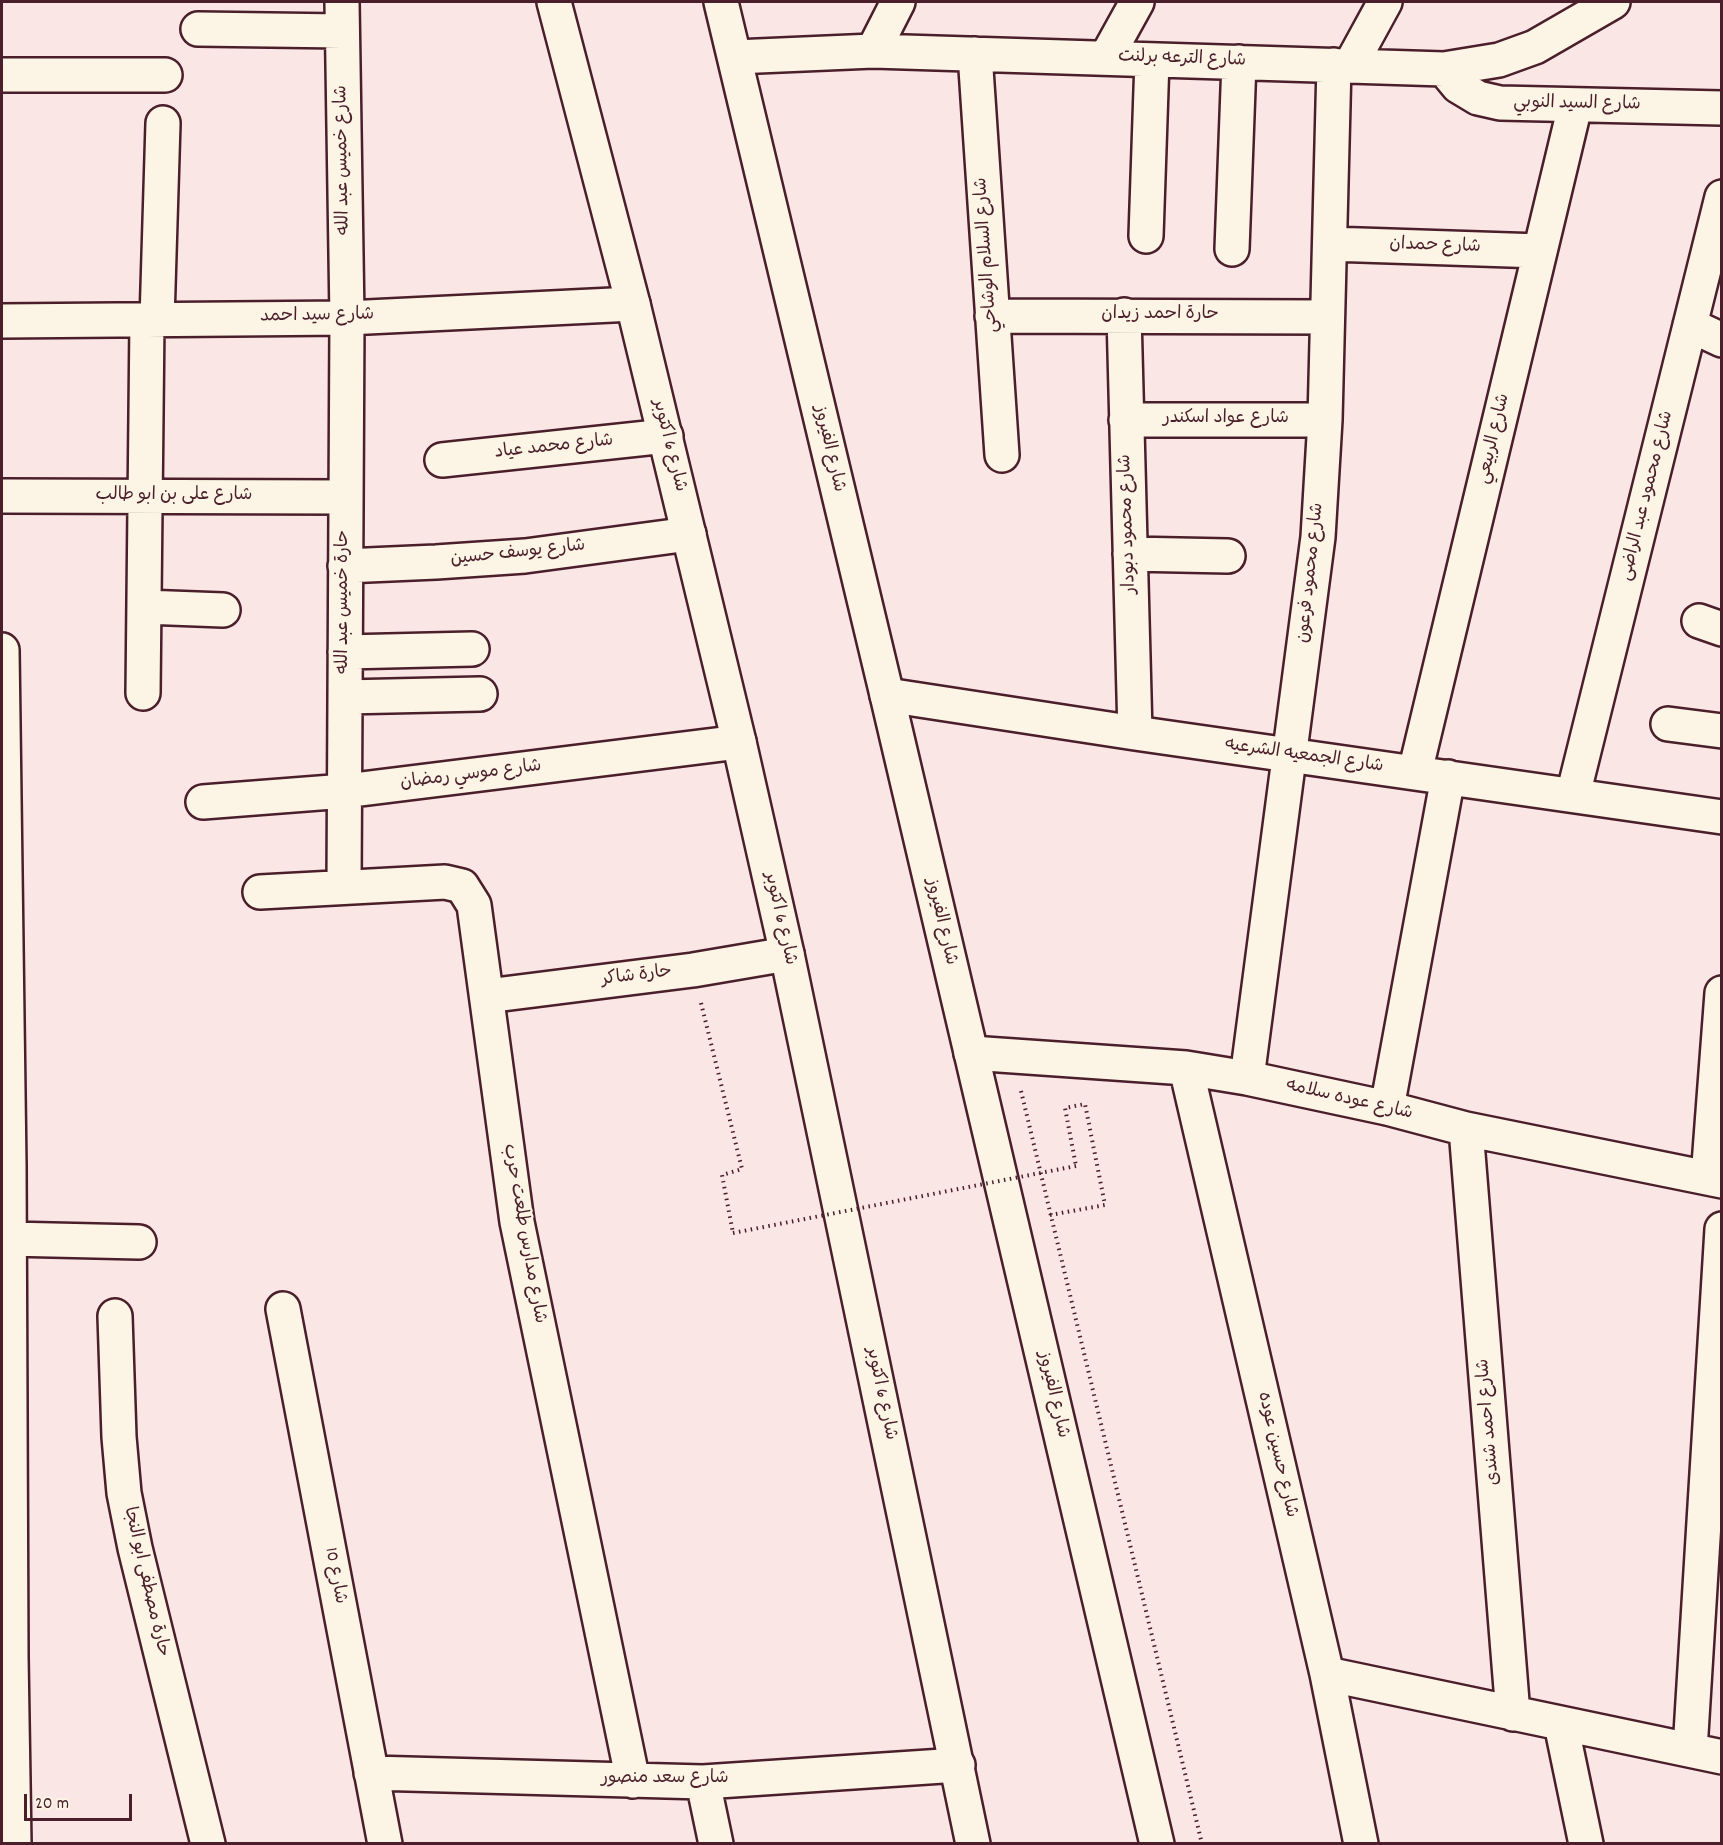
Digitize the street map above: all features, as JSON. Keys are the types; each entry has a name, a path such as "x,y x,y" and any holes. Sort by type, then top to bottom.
{"street":[{"name":"شارع 6 اكتوبر","path":"554,2 633,304 739,742 787,954 973,1844"},
{"name":"شارع الفيروز","path":"721,2 887,695 1157,1844"},
{"path":"873,51 898,2"},
{"path":"1106,58 1137,2"},
{"path":"1342,65 1385,2"},
{"name":"شارع الترعه برلنت","path":"735,57 873,51 1444,69 1499,60 1535,47 1613,2"},
{"path":"198,29 342,16"},
{"name":"شارع خميس عبد الله","path":"342,16 347,318"},
{"name":"شارع السلام الوشاحي","path":"975,54 1002,455"},
{"path":"1146,236 1152,60"},
{"path":"1232,249 1239,62"},
{"name":"شارع محمود فرعون","path":"1247,1078 1318,537 1325,420 1330,244 1342,65"},
{"name":"شارع السيد النوبي","path":"1444,69 1458,86 1478,98 1500,103 1722,108"},
{"path":"2,75 165,75"},
{"name":"شارع الربيعي","path":"1415,772 1575,106"},
{"path":"143,693 145,497 163,123"},
{"name":"شارع محمود عبد الراضى","path":"1573,795 1722,197"},
{"name":"شارع حمدان","path":"1330,244 1540,251"},
{"name":"شارع سيد احمد","path":"2,321 347,318 633,304"},
{"name":"شارع محمود دبودار","path":"1124,315 1135,733"},
{"name":"حارة احمد زيدان","path":"992,316 1327,317"},
{"name":"حارة خميس عبد الله","path":"344,887 347,318"},
{"path":"1690,325 1722,340"},
{"name":"شارع عواد اسكندر","path":"1126,420 1325,420"},
{"name":"شارع محمد عياد","path":"442,460 666,436"},
{"name":"شارع على بن ابو طالب","path":"2,496 346,497"},
{"name":"شارع يوسف حسين","path":"345,566 525,556 689,534"},
{"path":"1130,554 1228,556"},
{"path":"144,606 224,610"},
{"path":"345,652 472,649"},
{"path":"2,650 5,1166 9,1239 6,1656 14,1844"},
{"path":"345,697 480,694"},
{"name":"شارع الجمعيه الشرعيه","path":"887,695 1722,817"},
{"path":"1668,724 1722,731"},
{"name":"شارع موسي رمضان","path":"203,802 345,791 739,742"},
{"path":"1387,1108 1448,777"},
{"name":"شارع مدارس طلعت حرب","path":"260,892 445,882 462,886 474,905 517,1222 633,1780"},
{"name":"حارة شاكر","path":"486,996 693,970 787,954"},
{"path":"1715,1180 1722,993"},
{"name":"شارع عوده سلامه","path":"971,1053 1014,1058 1186,1068 1247,1078 1387,1108 1466,1129 1715,1180"},
{"name":"شارع حسين عوده","path":"1186,1068 1327,1674 1361,1844"},
{"name":"شارع احمد شندى","path":"1466,1129 1513,1714"},
{"path":"1327,1674 1560,1725 1706,1753 1722,1229"},
{"path":"9,1239 139,1242"},
{"name":"شارع 10","path":"283,1309 384,1844"},
{"name":"حارة مصطفى ابو النجا","path":"115,1316 119,1437 124,1493 135,1548 208,1844"},
{"path":"1560,1725 1586,1844"},
{"name":"شارع سعد منصور","path":"371,1773 703,1782 958,1765"},
{"path":"703,1782 716,1844"}],"path":[{"path":"693,970 742,1169 722,1175 733,1233 1076,1166 1065,1108 1085,1104 1105,1205 1050,1215"},
{"path":"1014,1058 1202,1844"}]}
